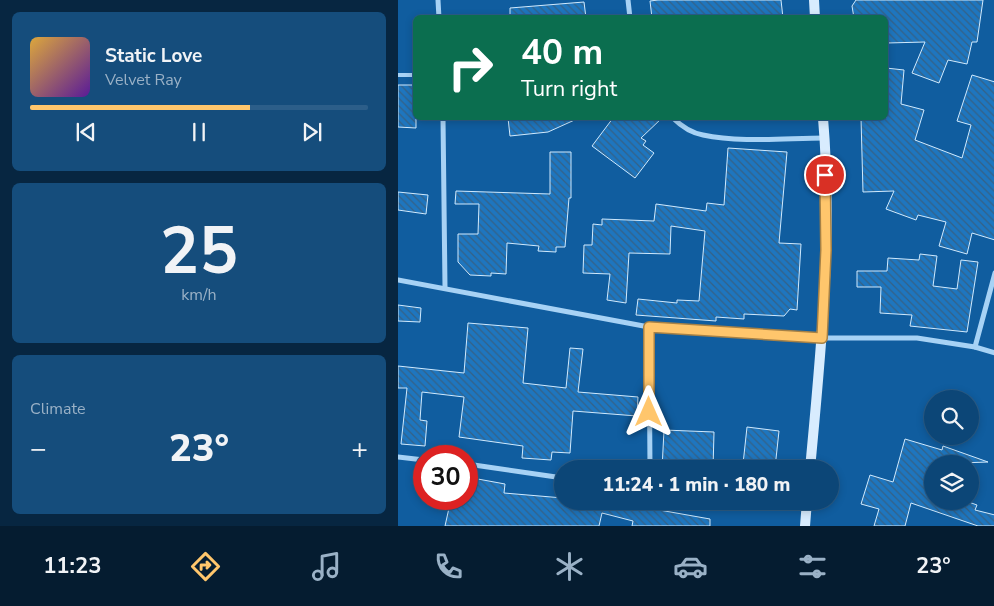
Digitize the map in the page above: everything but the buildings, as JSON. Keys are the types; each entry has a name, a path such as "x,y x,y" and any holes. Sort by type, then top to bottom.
{"main road":[{"path":"814,0 815,15"},
{"path":"811,460 822,338 826,250 823,120"},
{"path":"805,526 806,510"}],"street":[{"path":"438,0 439,15"},
{"path":"628,0 630,15"},
{"path":"443,120 445,288"},
{"path":"675,120 681,126 702,135 732,138 825,138"},
{"path":"974,346 994,274"},
{"path":"398,280 649,327 822,338 917,338 974,346 994,353"},
{"path":"649,327 650,460"},
{"path":"398,457 413,459"},
{"path":"478,466 554,477"}],"lane":[{"path":"398,75 413,75"}],"route":[{"path":"649,412 649,327 822,338 826,250 825,175"}]}
